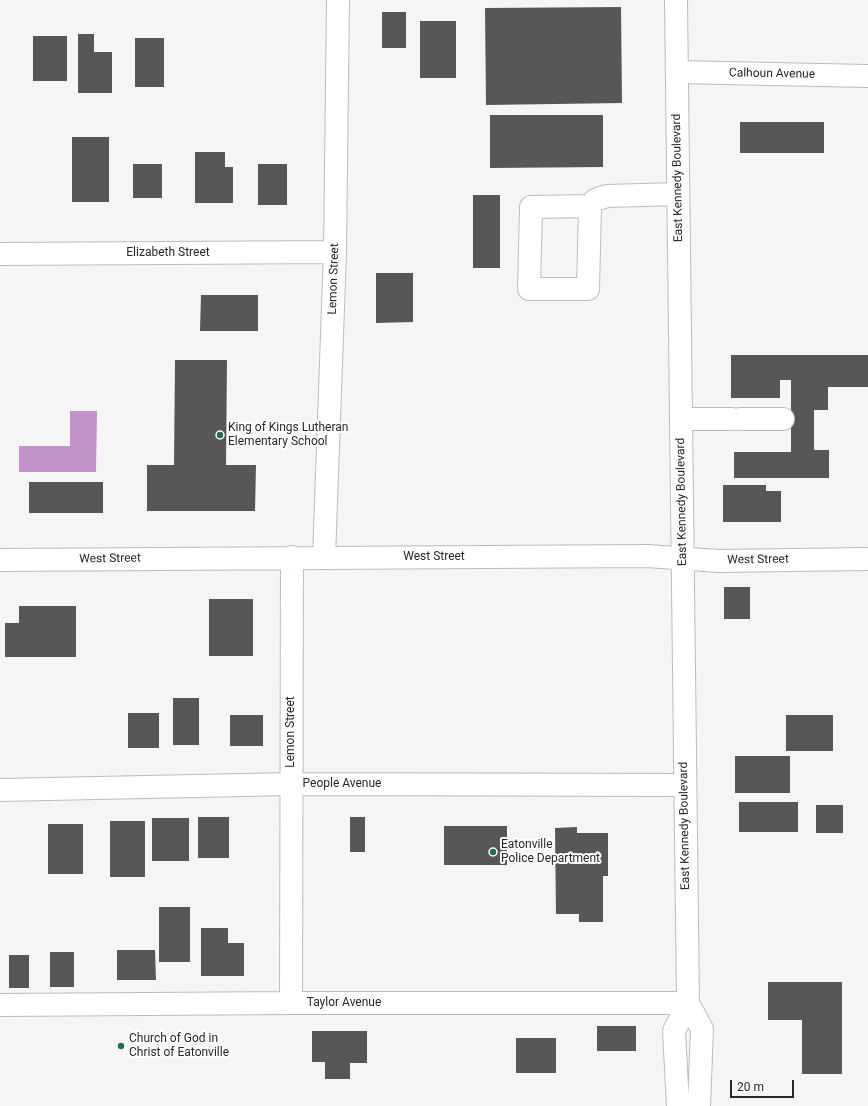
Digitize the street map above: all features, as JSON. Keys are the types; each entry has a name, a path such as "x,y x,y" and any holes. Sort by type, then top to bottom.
{"street":[{"name":"Lemon Street","path":"324,557 335,252 338,0"},
{"name":"East Kennedy Boulevard","path":"676,0 688,1003 702,1030 699,1106"},
{"name":"Calhoun Avenue","path":"677,72 868,76"},
{"path":"590,206 531,207 529,289 588,289 590,206 595,200 607,196 678,194"},
{"name":"Elizabeth Street","path":"0,254 335,252"},
{"path":"680,419 783,419"},
{"name":"West Street","path":"0,560 647,556 719,561 868,559"},
{"name":"Lemon Street","path":"291,1003 292,557"},
{"name":"People Avenue","path":"0,790 291,784 685,785"},
{"name":"East Kennedy Boulevard","path":"678,1106 674,1031 688,1003"},
{"name":"Taylor Avenue","path":"0,1005 688,1003"}],"shaded area":[{"path":"70,411 97,411 96,472 19,472 19,446 70,446"}],"building":[{"path":"621,7 622,103 486,105 485,8"},
{"path":"382,12 406,12 406,48 382,48"},
{"path":"420,21 456,21 456,78 420,78"},
{"path":"78,34 94,34 94,52 112,52 112,93 78,93"},
{"path":"33,36 67,36 67,81 33,81"},
{"path":"135,38 164,38 164,87 135,87"},
{"path":"490,115 603,115 603,167 490,168"},
{"path":"740,122 824,122 824,153 740,153"},
{"path":"72,137 109,137 109,202 72,202"},
{"path":"195,152 225,152 225,167 233,167 233,203 195,203"},
{"path":"133,164 162,164 162,198 133,198"},
{"path":"258,164 287,164 287,205 258,205"},
{"path":"473,195 500,195 500,268 473,268"},
{"path":"376,273 413,273 413,322 376,323"},
{"path":"201,295 258,295 258,331 200,331"},
{"path":"731,355 868,355 868,387 828,387 828,410 814,410 814,450 829,450 829,478 734,478 734,452 791,452 791,380 780,380 780,398 731,398"},
{"path":"175,360 227,360 226,465 256,465 255,511 147,511 147,465 174,465"},
{"path":"29,482 103,482 103,513 29,513"},
{"path":"723,485 766,485 766,491 781,491 781,522 723,522"},
{"path":"724,587 750,587 750,619 724,619"},
{"path":"209,599 253,599 253,656 209,656"},
{"path":"19,606 76,606 76,657 5,657 5,623 19,623"},
{"path":"173,698 199,698 199,745 173,745"},
{"path":"128,713 159,713 159,748 128,748"},
{"path":"230,715 263,715 263,746 230,746"},
{"path":"786,715 833,715 833,751 786,751"},
{"path":"735,756 790,756 790,793 735,793"},
{"path":"739,802 798,802 798,832 739,832"},
{"path":"816,805 843,805 843,833 816,833"},
{"path":"198,817 229,817 229,858 198,858"},
{"path":"350,817 365,817 365,852 350,852"},
{"path":"152,818 189,818 189,861 152,861"},
{"path":"110,821 145,821 145,877 110,877"},
{"path":"48,824 83,824 83,874 48,874"},
{"path":"444,826 507,826 507,865 444,865"},
{"path":"577,827 577,833 608,833 608,876 603,876 603,922 579,922 579,914 556,914 555,828"},
{"path":"159,907 190,907 190,962 159,962"},
{"path":"201,928 228,928 228,943 244,943 244,976 201,976"},
{"path":"117,950 155,950 156,980 117,980"},
{"path":"50,952 74,952 74,987 50,987"},
{"path":"9,955 29,955 29,988 9,988"},
{"path":"768,982 842,982 842,1074 802,1074 802,1020 768,1020"},
{"path":"597,1026 636,1026 636,1051 597,1051"},
{"path":"312,1031 367,1031 367,1063 350,1063 350,1079 325,1079 325,1062 312,1062"},
{"path":"516,1038 556,1038 556,1073 516,1073"}],"place":[{"name":"King of Kings Lutheran Elementary School","path":"220,435"},
{"name":"Eatonville Police Department","path":"493,852"},
{"name":"Church of God in Christ of Eatonville","path":"121,1046"}]}
